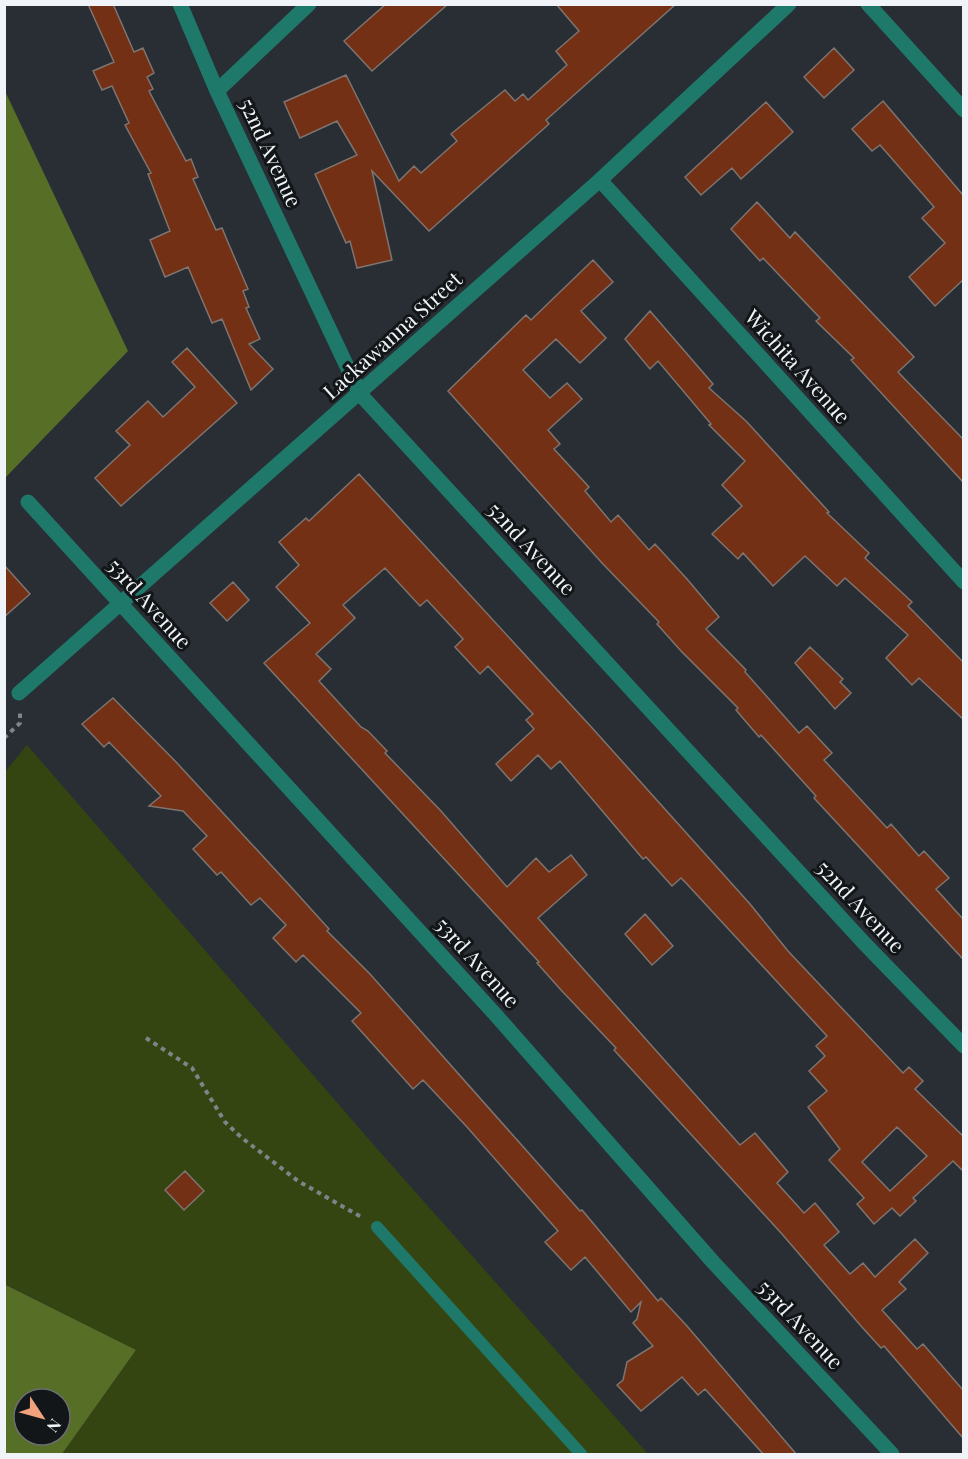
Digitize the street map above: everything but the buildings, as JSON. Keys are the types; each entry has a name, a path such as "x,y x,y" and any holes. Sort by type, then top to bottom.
{"street":[{"name":"52nd Avenue","path":"180,4 217,91 360,394 864,943 963,1046"},
{"path":"217,91 309,4"},
{"name":"Lackawanna Street","path":"19,693 119,602 360,394 600,180 789,4"},
{"path":"868,4 963,110"},
{"name":"Wichita Avenue","path":"600,180 963,582"},
{"name":"53rd Avenue","path":"28,502 486,1004 713,1262 892,1455"}],"lane":[{"path":"377,1227 581,1455"}],"path":[{"path":"4,738 20,723 19,693"},
{"path":"146,1038 192,1068 225,1122 242,1138 298,1180 377,1227"}],"green space":[{"path":"4,89 128,351 5,478 4,478"},
{"path":"27,745 379,1151 648,1454 62,1454 67,1447 72,1447 72,1440 136,1350 5,1284 4,773"},
{"path":"4,1284 136,1350 72,1440 72,1387 12,1387 12,1447 67,1447 62,1454 5,1454"}]}
